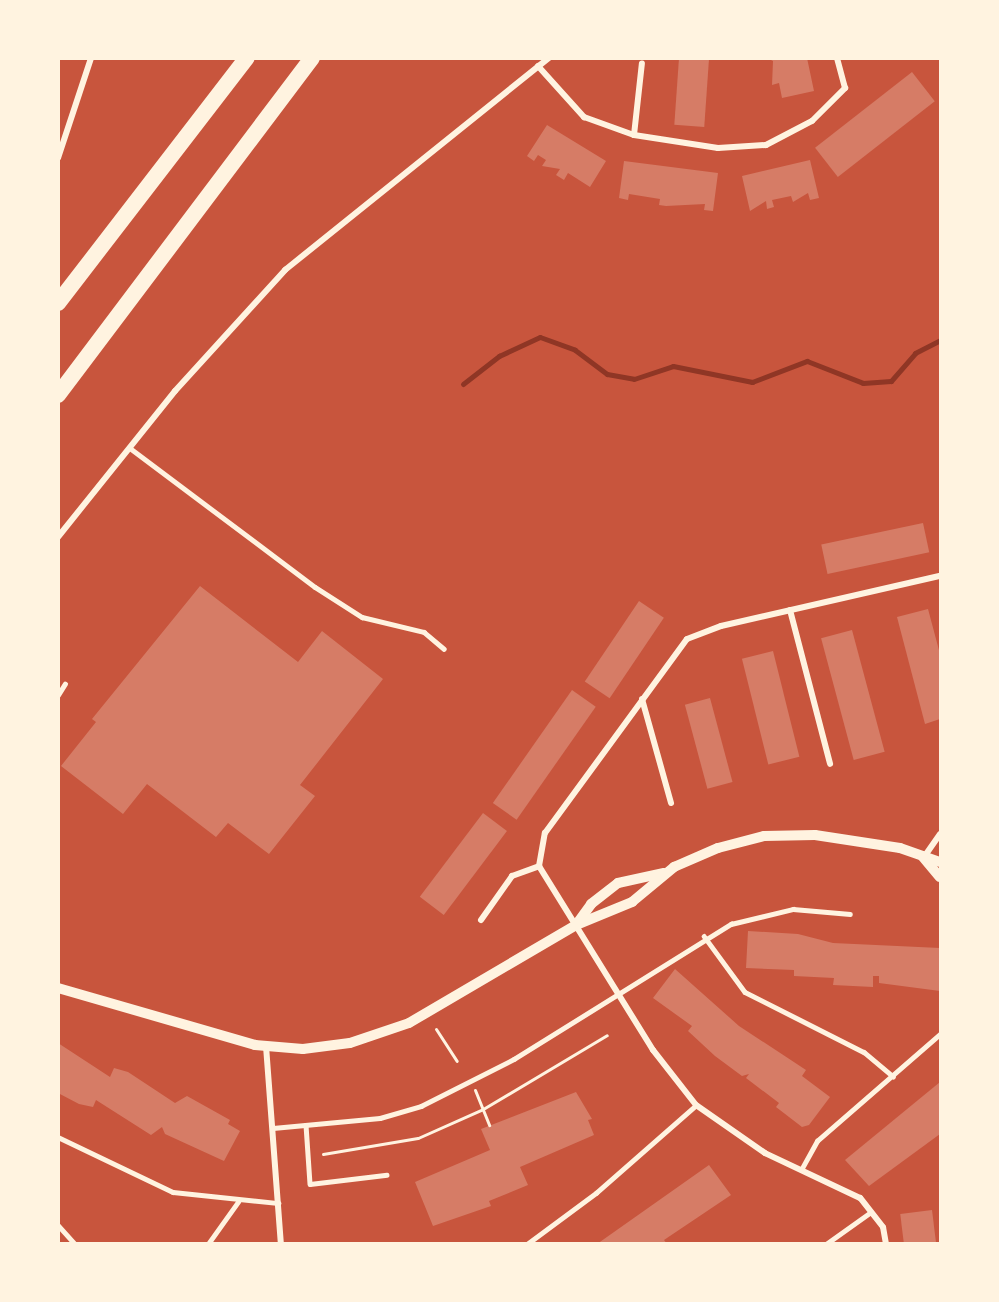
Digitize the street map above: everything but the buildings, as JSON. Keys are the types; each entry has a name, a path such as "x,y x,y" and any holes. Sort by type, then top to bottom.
{"highway":[{"path":"58,303 247,58"},
{"path":"58,395 312,58"}],"street":[{"path":"58,158 91,58"},
{"path":"58,537 235,320 285,270 549,58"},
{"path":"538,66 584,117 634,135 718,148 766,145 812,121 844,88 837,58"},
{"path":"634,135 642,63"},
{"path":"886,1244 872,1212 860,1198 765,1153 696,1105 617,991 539,866 545,833 687,639 790,610 940,576"},
{"path":"790,610 830,764"},
{"path":"642,699 671,803"},
{"path":"923,857 940,834"},
{"path":"576,925 591,904 618,883 668,872 718,848 764,836 815,835 900,848 940,862"},
{"path":"923,857 940,877"},
{"path":"482,920 512,876 539,866"},
{"path":"58,988 266,1046 303,1049 350,1043 409,1023 576,925 632,902 668,872"},
{"path":"266,1046 281,1244"}],"lane":[{"path":"130,448 343,605 362,617 424,632 444,649"},
{"path":"58,695 65,684"},
{"path":"273,1128 380,1118 421,1106 514,1059 704,936 793,909 850,914"},
{"path":"704,936 745,992 864,1052 893,1076"},
{"path":"801,1170 817,1141 940,1034"},
{"path":"527,1244 596,1193 696,1105"},
{"path":"306,1125 309,1185 386,1174"},
{"path":"58,1137 173,1192 238,1202 278,1203"},
{"path":"208,1244 238,1202"},
{"path":"826,1244 872,1212"},
{"path":"58,1225 75,1244"}],"path":[{"path":"436,1029 457,1061"},
{"path":"323,1154 418,1138 483,1109 607,1035"},
{"path":"475,1090 489,1125"}],"waterway":[{"path":"463,384 499,356 540,337 575,350 607,374 634,379 673,366 752,382 807,361 863,383 891,381 915,353 940,340"}]}
